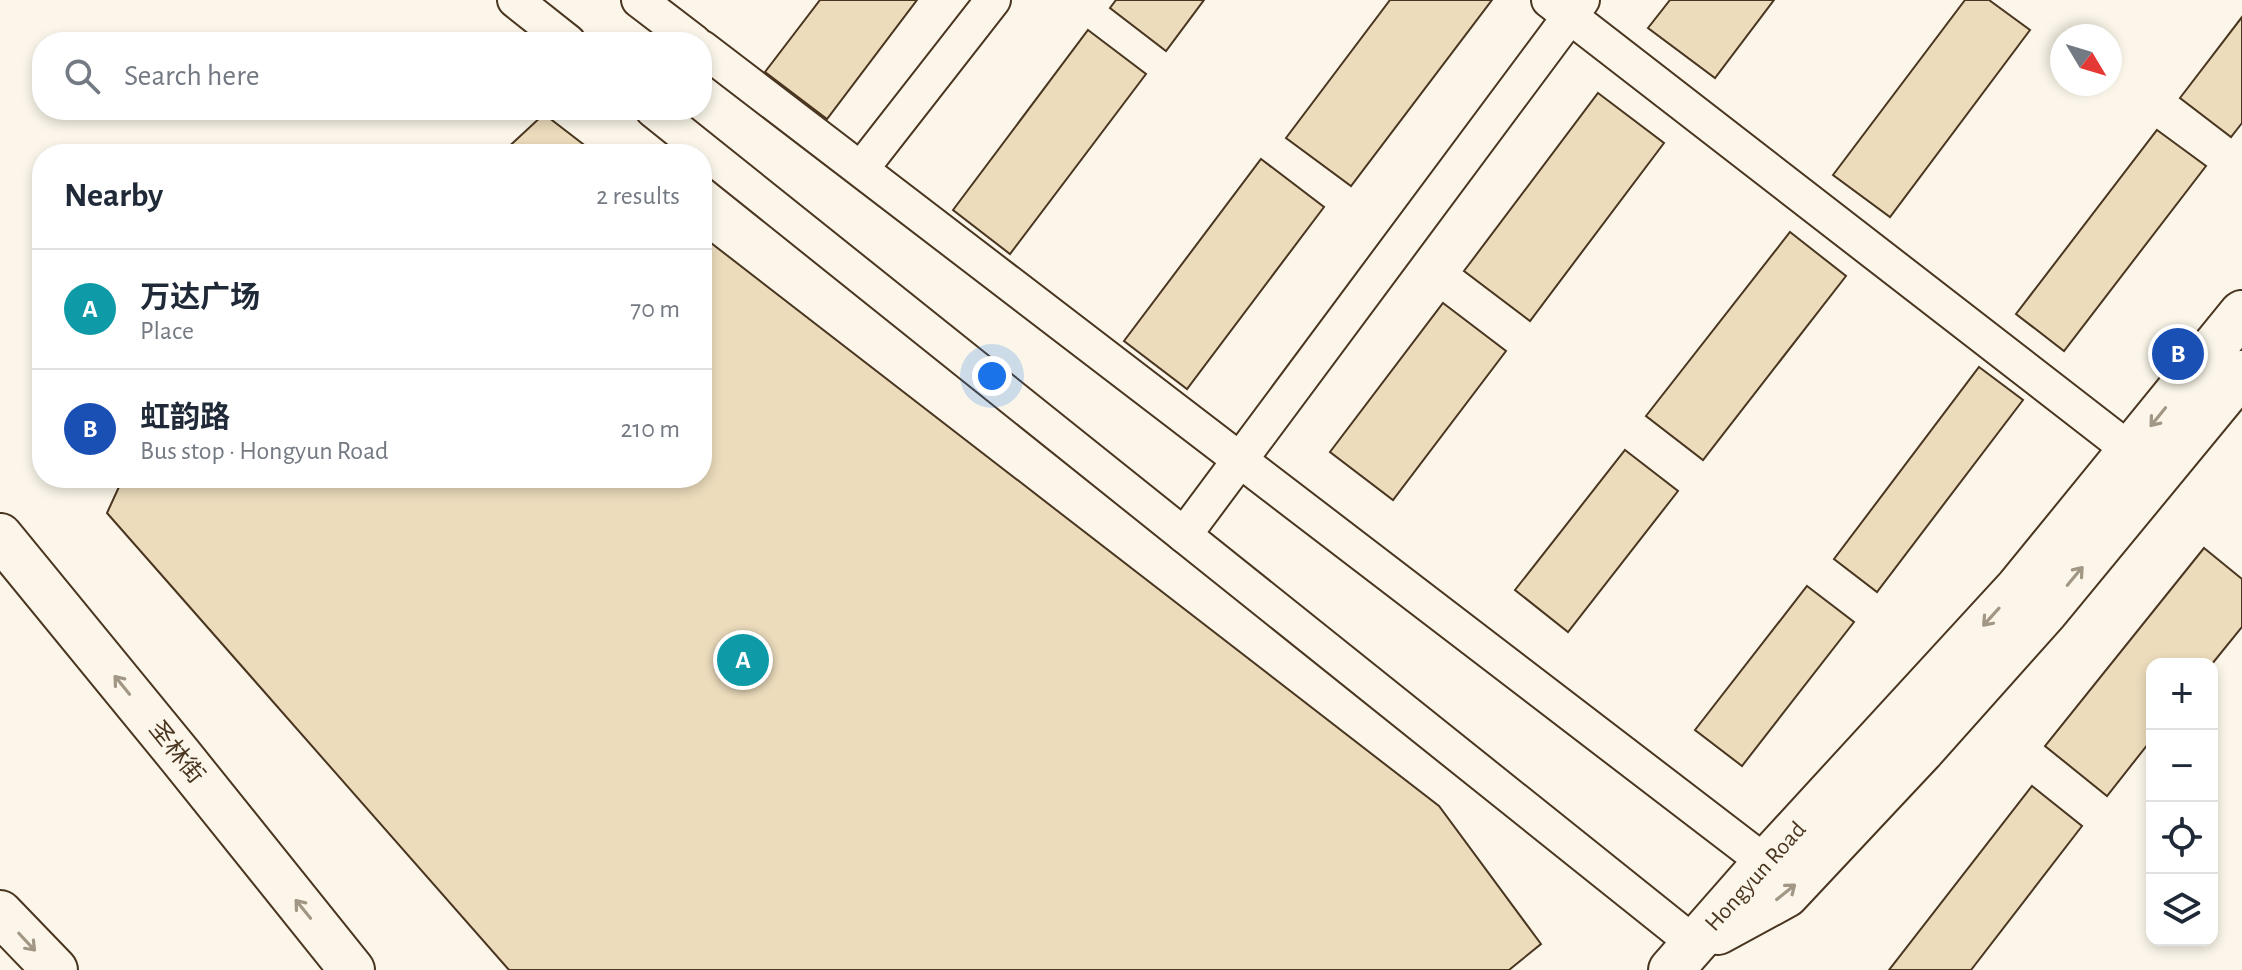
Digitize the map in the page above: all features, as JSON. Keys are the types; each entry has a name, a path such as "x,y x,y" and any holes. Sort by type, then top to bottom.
{"main road":[{"name":"Hongyun Road","path":"1683,957 2018,588 2242,313"},
{"name":"Hongyun Road","path":"1683,957 1786,895 2046,611 2242,373"},
{"name":"圣林街","path":"0,536 352,970"},
{"path":"0,913 55,970"}],"street":[{"path":"515,0 555,32"},
{"path":"639,0 681,32"},
{"path":"861,169 993,0"},
{"path":"1184,535 1567,5 2131,451"},
{"path":"712,56 1766,863"},
{"path":"665,120 695,144"},
{"path":"712,157 1184,535 1683,957"}],"building":[{"path":"820,0 917,0 827,119 765,72"},
{"path":"1116,0 1204,0 1166,51 1110,8"},
{"path":"1390,0 1492,0 1351,186 1286,138"},
{"path":"1670,0 1774,0 1715,78 1648,28"},
{"path":"1965,0 1989,0 2030,30 1890,217 1833,175"},
{"path":"2242,17 2242,123 2231,137 2180,98"},
{"path":"1088,30 1146,74 1010,254 953,210"},
{"path":"1598,93 1664,143 1530,321 1464,271"},
{"path":"538,120 552,120 583,144 512,144"},
{"path":"2157,130 2206,166 2064,351 2016,314"},
{"path":"1261,159 1324,207 1187,389 1124,341"},
{"path":"1790,232 1846,276 1703,460 1646,416"},
{"path":"712,244 1439,806 1541,944 1509,970 509,970 107,513 118,488 712,488"},
{"path":"1443,303 1506,351 1393,500 1330,452"},
{"path":"1979,367 2023,400 1877,592 1834,559"},
{"path":"1625,450 1678,491 1568,632 1515,590"},
{"path":"2204,548 2242,579 2242,627 2217,658 2146,658 2146,747 2107,796 2045,746"},
{"path":"1807,586 1854,622 1742,766 1695,730"},
{"path":"2032,786 2082,826 1971,970 1889,970"}],"place":[{"name":"虹韵路","path":"2178,354"},
{"name":"万达广场","path":"743,660"}]}
